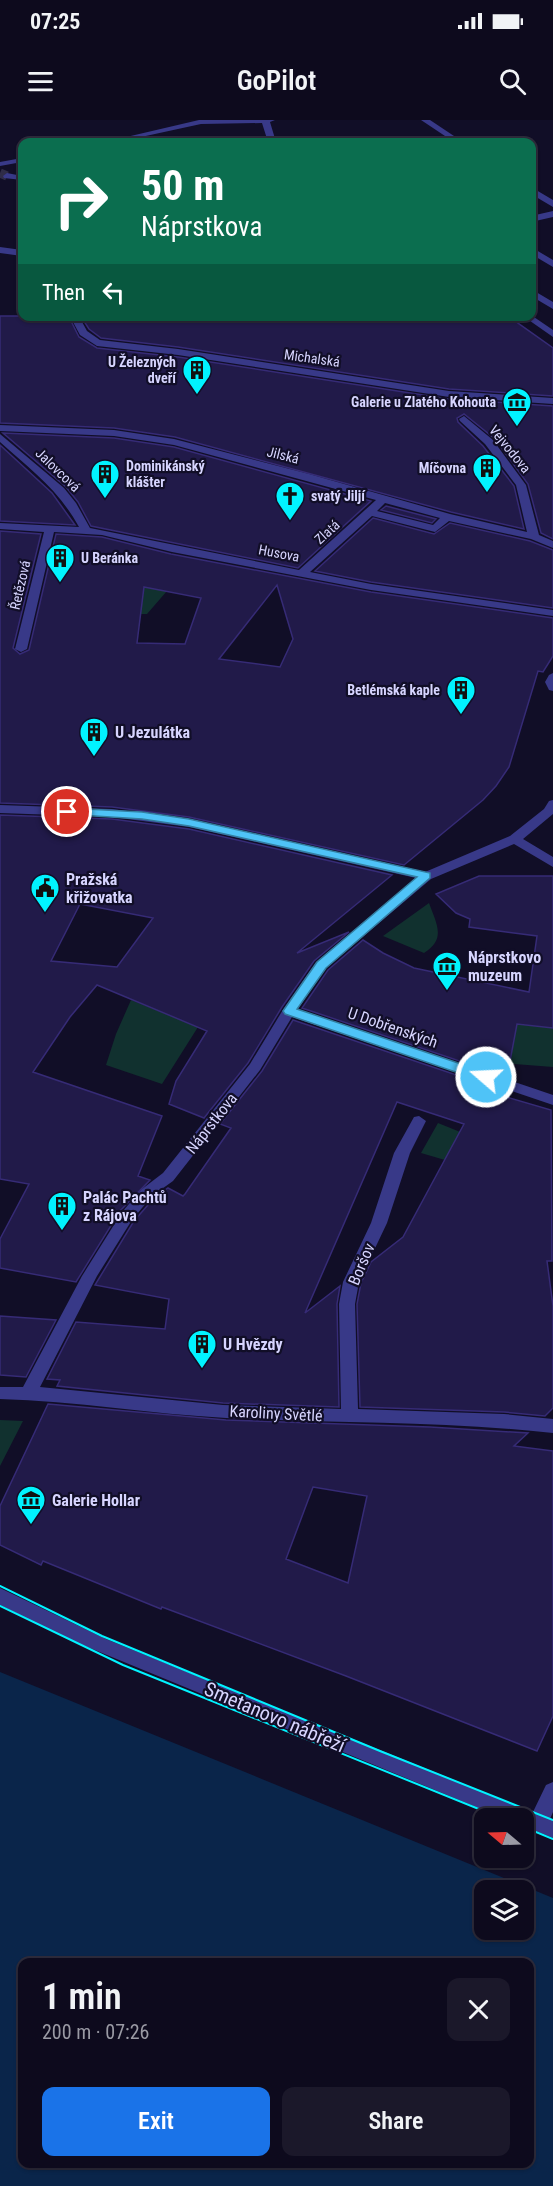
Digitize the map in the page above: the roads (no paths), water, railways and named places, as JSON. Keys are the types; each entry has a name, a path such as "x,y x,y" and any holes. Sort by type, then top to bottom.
{"street":[{"path":"127,138 206,121 271,120"},
{"path":"425,120 453,138"},
{"path":"266,121 271,138"},
{"path":"0,164 18,161"},
{"path":"7,176 18,177"},
{"path":"536,193 553,204"},
{"path":"536,218 553,214"},
{"path":"0,250 18,252"},
{"path":"536,253 553,264"},
{"path":"536,295 553,306"},
{"path":"534,321 553,334"},
{"name":"Michalská","path":"78,322 83,333 97,343 178,352 460,409 553,401"},
{"name":"Vejvodova","path":"460,409 489,442 520,485 534,537"},
{"name":"Jilská","path":"0,428 114,433 174,442 305,476 382,500 534,537 553,544"},
{"name":"Jalovcová","path":"0,437 43,473 71,503 86,530"},
{"name":"Zlatá","path":"302,573 382,500"},
{"path":"370,512 435,529 447,517"},
{"name":"Husova","path":"0,526 86,530 371,587 553,613"},
{"name":"Řetězová","path":"21,648 50,528"},
{"path":"553,677 551,682 553,687"},
{"name":"Náprstkova","path":"27,1395 117,1232 150,1188 168,1177 255,1067 289,1011 321,965 426,876 515,839 549,811 553,804"},
{"path":"0,809 112,813 189,823 426,876"},
{"path":"515,839 553,862"},
{"name":"U Dobřenských","path":"289,1011 553,1100"},
{"name":"Boršov","path":"350,1416 347,1304 351,1282 379,1222 402,1153 419,1121"},
{"name":"Karoliny Světlé","path":"0,1393 46,1394 223,1411 504,1421 553,1426"},
{"name":"Smetanovo nábřeží","path":"0,1596 28,1612 131,1657 344,1746 546,1826"},
{"path":"546,1826 553,1791"}],"water":[{"path":"0,1672 474,1866 474,1868 480,1868 509,1880 474,1880 474,1940 534,1940 534,1890 553,1898 553,2186 0,2186"}],"tunnel":[{"path":"0,173 7,176"}],"tram line":[{"path":"0,1586 102,1636 553,1820"},
{"path":"0,1606 123,1665 476,1808"},
{"path":"534,1831 553,1839"}],"place":[{"name":"U Železných dveří","path":"197,396"},
{"name":"Galerie u Zlatého Kohouta","path":"517,428"},
{"name":"Míčovna","path":"487,494"},
{"name":"Dominikánský klášter","path":"105,500"},
{"name":"svatý Jiljí","path":"290,522"},
{"name":"U Beránka","path":"60,584"},
{"name":"Betlémská kaple","path":"461,716"},
{"name":"U Jezulátka","path":"94,758"},
{"name":"Pražská křižovatka","path":"45,914"},
{"name":"Náprstkovo muzeum","path":"447,992"},
{"name":"Palác Pachtů z Rájova","path":"62,1232"},
{"name":"U Hvězdy","path":"202,1370"},
{"name":"Galerie Hollar","path":"31,1526"}]}
